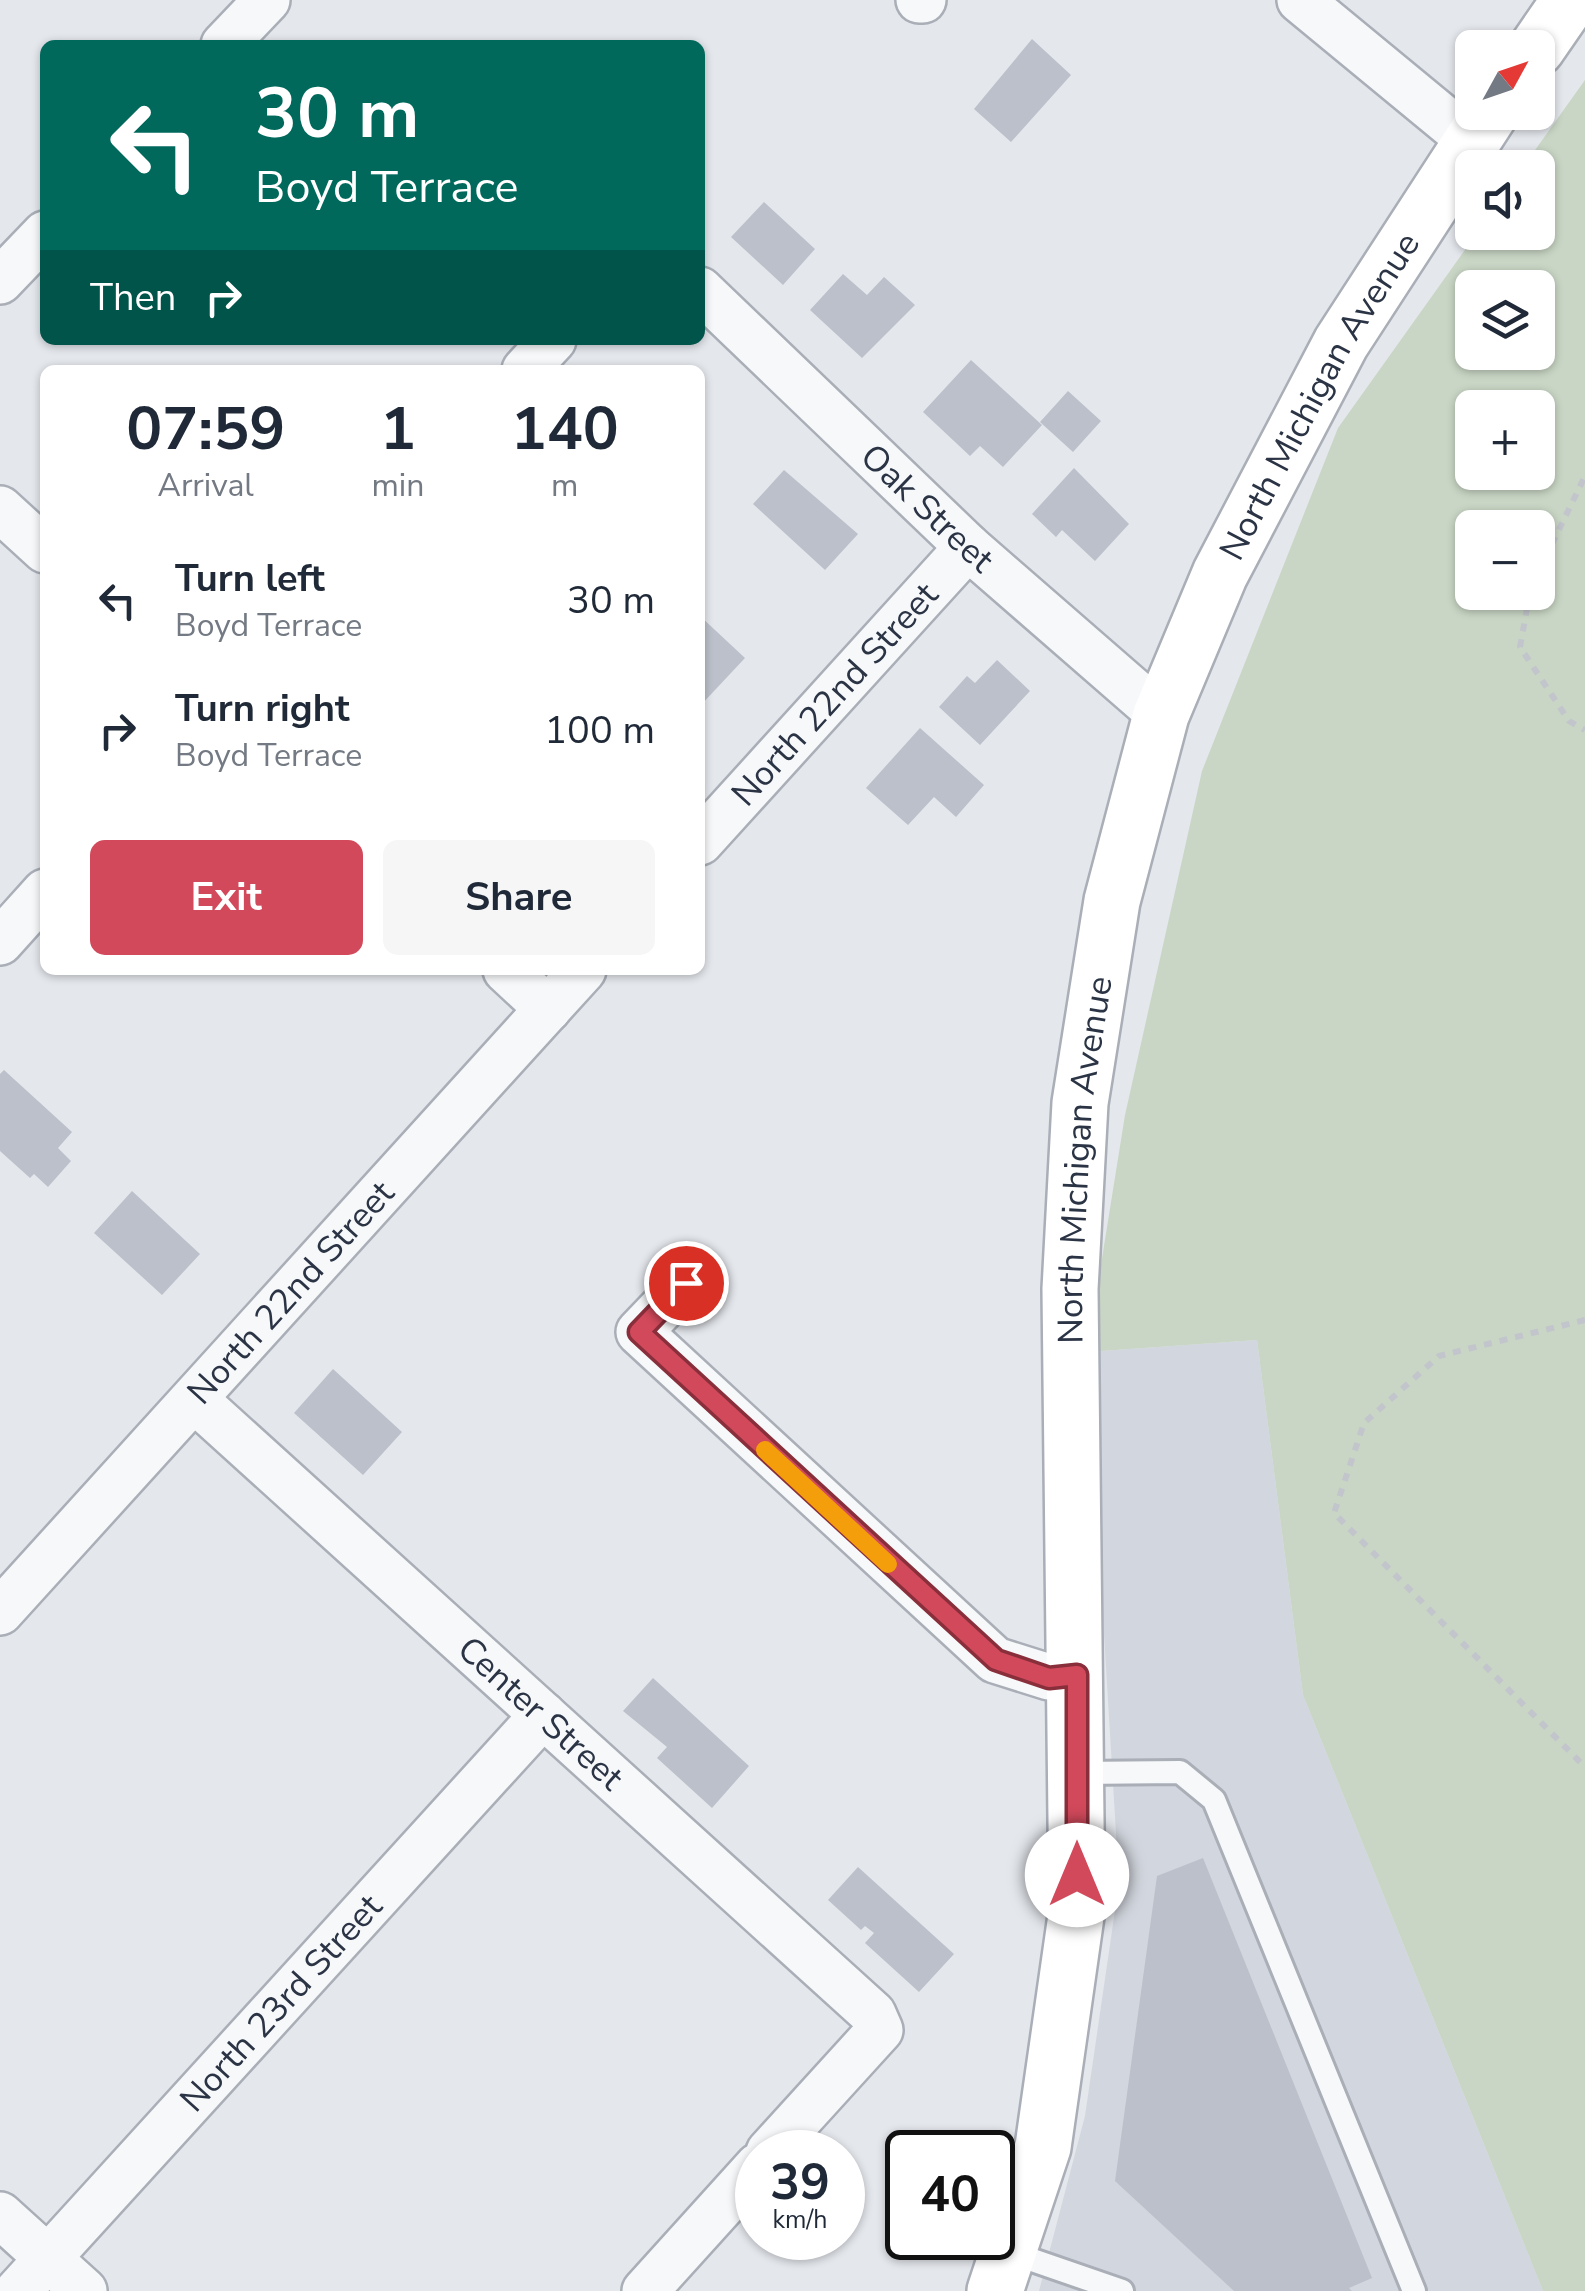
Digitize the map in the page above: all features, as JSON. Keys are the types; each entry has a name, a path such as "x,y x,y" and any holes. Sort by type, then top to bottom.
{"street":[{"path":"229,40 267,0"},
{"path":"1300,0 1455,109"},
{"path":"1549,30 1570,0"},
{"name":"North Michigan Avenue","path":"1002,2272 1043,2147 1077,1909 1070,1289 1080,1103 1112,901 1161,716 1220,574 1288,438 1395,255 1479,130"},
{"path":"0,281 40,239"},
{"name":"Oak Street","path":"705,295 968,547 1161,716"},
{"path":"530,365 548,345"},
{"path":"0,509 40,545"},
{"name":"North 22nd Street","path":"705,836 968,547"},
{"path":"0,942 40,898"},
{"path":"511,975 548,1009"},
{"name":"North 22nd Street","path":"0,1612 579,975"},
{"path":"686,1283 639,1332 996,1660 1049,1678 1077,1675"},
{"name":"Center Street","path":"194,1400 864,2002 880,2030 790,2130"},
{"name":"North 23rd Street","path":"18,2291 543,1715"},
{"path":"645,2291 735,2191"},
{"path":"0,2215 84,2291"}],"lane":[{"path":"1077,1773 1180,1772 1214,1800 1414,2291"},
{"path":"1002,2272 1122,2291"}],"path":[{"path":"1555,538 1585,476"},
{"path":"1527,610 1520,648 1569,720 1585,730"},
{"path":"1585,1320 1439,1356 1364,1423 1334,1513 1585,1767"}],"shaded area":[{"path":"1257,1340 1303,1695 1543,2291 1039,2291 1085,2116 1119,1883 1087,1352"}],"green space":[{"path":"1585,80 1585,2291 1543,2291 1303,1695 1257,1340 1087,1352 1125,1115 1202,771 1338,428 1465,250 1555,250 1555,150 1535,150 1549,130 1555,130 1555,122"}],"building":[{"path":"1032,39 1071,75 1011,142 974,109"},
{"path":"764,202 815,249 783,285 731,237"},
{"path":"843,274 867,295 884,277 915,305 862,358 810,310"},
{"path":"971,360 1042,425 1003,467 980,446 970,456 923,412"},
{"path":"1068,391 1101,421 1073,452 1040,422"},
{"path":"1074,468 1129,524 1095,561 1062,530 1056,537 1032,514"},
{"path":"784,470 858,534 825,570 753,504"},
{"path":"705,621 745,658 705,701"},
{"path":"997,660 1030,691 980,745 939,707 967,676 975,683"},
{"path":"920,728 984,785 956,817 934,797 908,825 866,788"},
{"path":"4,1070 72,1132 58,1148 71,1161 48,1187 34,1174 30,1178 0,1151 0,1074"},
{"path":"132,1191 200,1254 162,1295 94,1233"},
{"path":"333,1369 402,1432 363,1475 294,1413"},
{"path":"653,1678 749,1766 712,1808 657,1758 667,1747 623,1711"},
{"path":"1203,1858 1372,2278 1349,2288 1352,2291 1234,2291 1115,2181 1157,1876"},
{"path":"858,1867 954,1954 919,1992 865,1943 874,1933 865,1926 861,1930 828,1900"}],"slow traffic":[{"path":"765,1450 888,1564"}],"route":[{"path":"686,1283 639,1332 970,1640 996,1660 1022,1671 1049,1678 1077,1675 1077,1875"}]}
